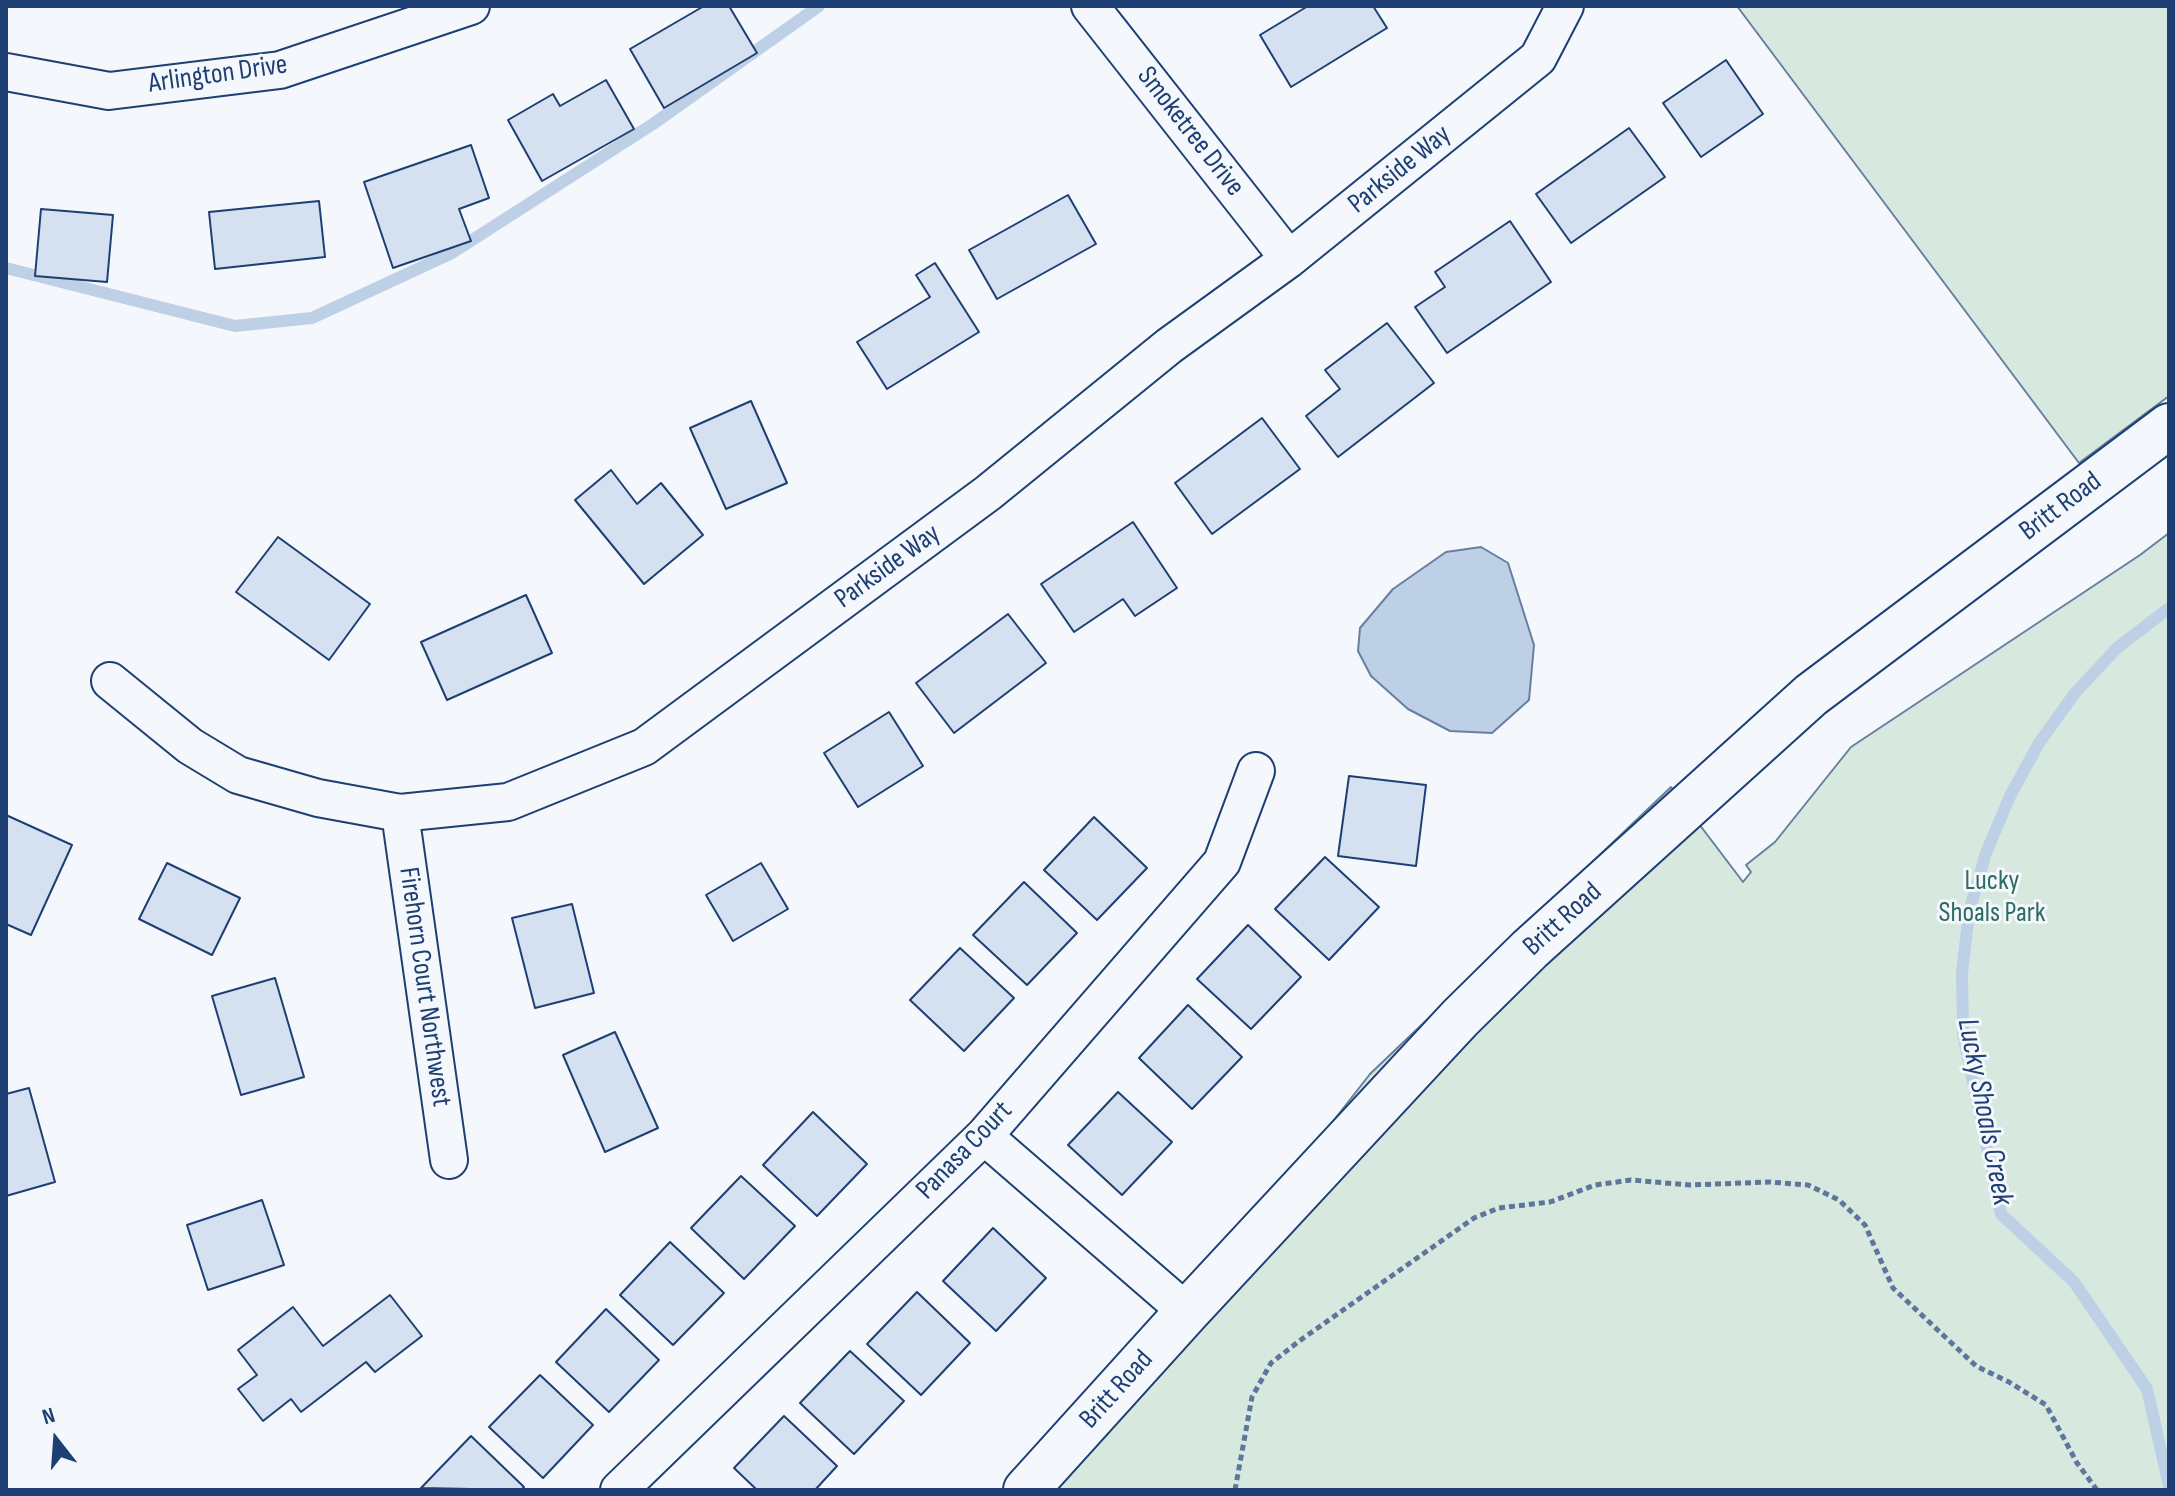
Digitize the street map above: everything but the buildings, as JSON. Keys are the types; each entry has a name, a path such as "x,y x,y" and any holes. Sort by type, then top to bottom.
{"street":[{"name":"Arlington Drive","path":"6,72 109,91 280,70 471,6"},
{"name":"Smoketree Drive","path":"1090,6 1289,259"},
{"name":"Parkside Way","path":"110,681 190,746 238,775 318,798 400,813 508,802 644,747 988,493 1169,346 1289,259 1538,58 1565,6"},
{"name":"Britt Road","path":"1026,1490 1460,1018 1530,949 1811,695 2169,426"},
{"name":"Panasa Court","path":"619,1490 984,1136 1222,862 1256,771"},
{"name":"Firehorn Court Northwest","path":"400,813 449,1160"},
{"path":"984,1136 1187,1312"}],"path":[{"path":"1235,1490 1252,1397 1271,1363 1474,1218 1499,1208 1550,1202 1595,1185 1631,1180 1690,1185 1770,1182 1808,1185 1839,1200 1865,1225 1893,1288 1976,1366 2046,1405 2077,1463 2097,1490"}],"green space":[{"path":"1737,6 2169,6 2169,396 2079,463"},
{"name":"Lucky Shoals Park","path":"2169,533 2169,1490 1045,1490 1370,1074 1671,787 1743,882 1751,872 1746,865 1775,842 1851,747"}],"water":[{"path":"1481,547 1508,563 1534,645 1529,700 1492,733 1450,731 1408,709 1371,676 1358,651 1360,628 1393,589 1446,552"}],"waterway":[{"path":"6,268 235,326 312,318 452,253 653,124 819,6"},
{"name":"Lucky Shoals Creek","path":"2169,608 2117,648 2075,693 2039,743 2010,796 1986,853 1969,912 1962,973 1963,1034 2001,1214 2074,1282 2147,1389 2169,1486"}]}
